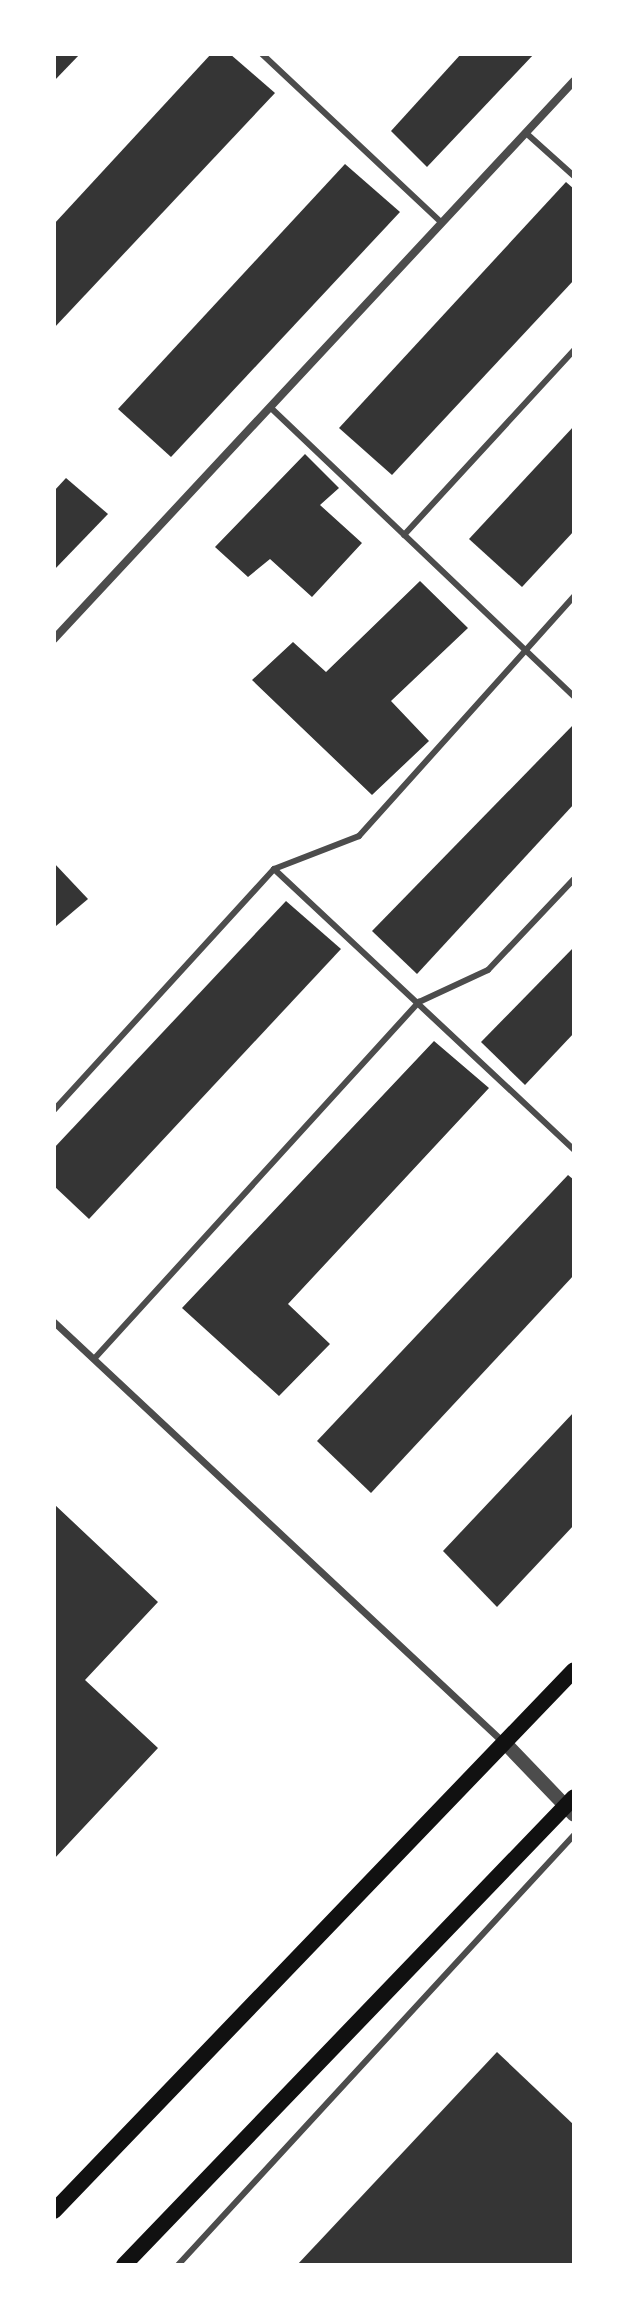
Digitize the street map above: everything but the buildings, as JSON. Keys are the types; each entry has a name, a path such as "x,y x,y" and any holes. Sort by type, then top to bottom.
{"main road":[{"path":"54,2211 574,1670"},
{"path":"124,2265 571,1806"}],"street":[{"path":"54,639 574,81"},
{"path":"54,1322 571,1806"}],"lane":[{"path":"262,54 442,223"},
{"path":"526,133 574,176"},
{"path":"404,535 574,350"},
{"path":"271,408 574,697"},
{"path":"54,1110 274,869 359,836 574,596"},
{"path":"274,869 574,1150"},
{"path":"94,1359 419,1002 488,970 574,879"},
{"path":"178,2265 574,1835"}]}
